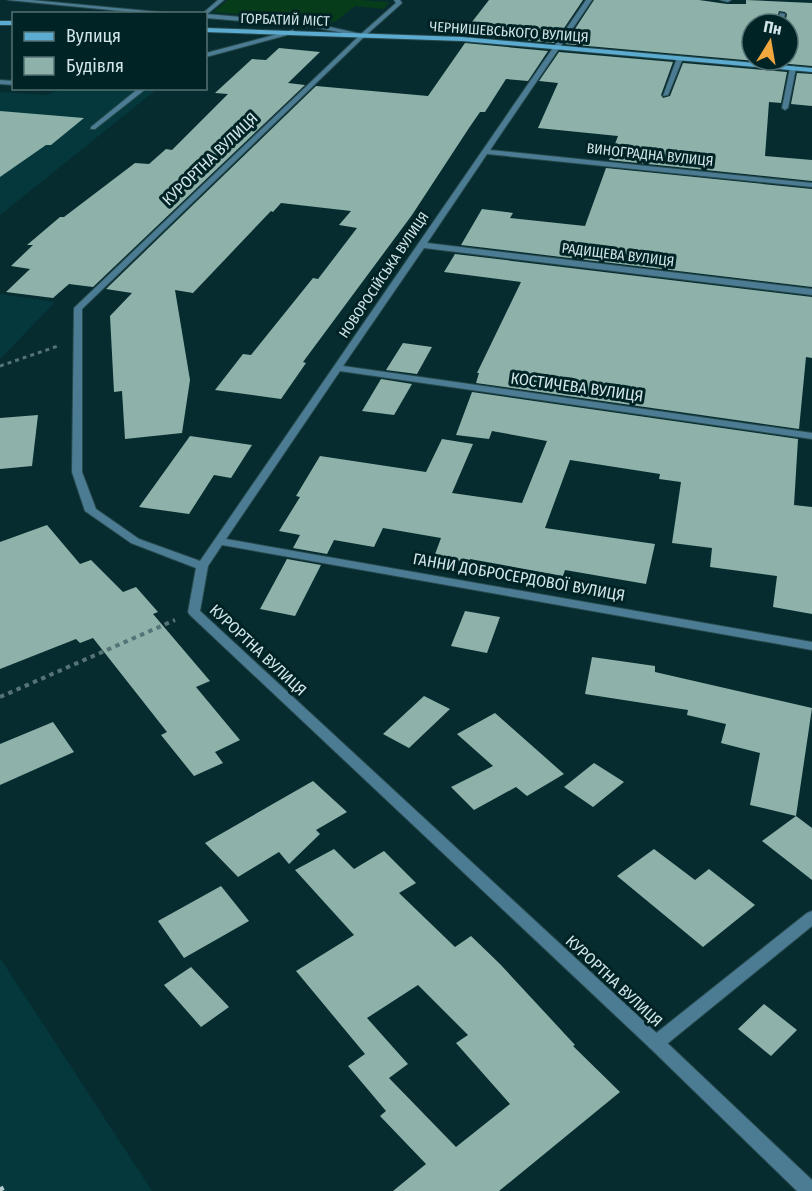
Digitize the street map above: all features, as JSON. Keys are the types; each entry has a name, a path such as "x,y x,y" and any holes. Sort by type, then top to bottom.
{"street":[{"path":"11,0 154,12"},
{"path":"207,13 221,0"},
{"name":"КУРОРТНА ВУЛИЦЯ","path":"396,0 399,3 78,308 77,472 92,511 135,541 202,566 194,612 656,1043 810,1191"},
{"name":"НОВОРОСІЙСЬКА ВУЛИЦЯ","path":"202,566 589,0"},
{"path":"723,0 728,0"},
{"name":"ЧЕРНИШЕВСЬКОГО ВУЛИЦЯ","path":"207,15 312,25 363,35 462,39 740,61"},
{"name":"ГОРБАТИЙ МІСТ","path":"207,30 363,35"},
{"path":"207,55 293,33"},
{"path":"665,95 680,58"},
{"path":"785,108 792,72"},
{"path":"93,128 141,90"},
{"name":"ВИНОГРАДНА ВУЛИЦЯ","path":"485,152 812,185"},
{"name":"РАДИЩЕВА ВУЛИЦЯ","path":"422,244 812,292"},
{"name":"КОСТИЧЕВА ВУЛИЦЯ","path":"337,368 812,436"},
{"name":"ГАННИ ДОБРОСЕРДОВОЇ ВУЛИЦЯ","path":"219,541 812,646"},
{"path":"656,1043 812,917"}],"path":[{"path":"0,366 59,346"},
{"path":"0,697 194,612"}],"shaded area":[{"path":"58,90 156,90 0,215 0,92 47,95"},
{"path":"0,294 55,302 0,359"},
{"path":"0,958 152,1191 0,1191"}],"green space":[{"path":"228,0 389,2 384,9 355,6 335,22 213,12"}],"building":[{"path":"489,0 583,0 554,43 470,35 473,32 465,31"},
{"path":"594,0 699,0 727,4 746,4 746,0 812,3 812,66 800,65 800,12 740,12 740,60 565,44"},
{"path":"465,43 548,51 528,81 506,79 485,112 480,112 412,215 303,362 306,363 281,399 215,390 243,354 251,355 313,278 318,279 357,228 339,225 351,211 281,203 193,293 175,290 190,380 182,433 125,439 122,391 114,392 110,316 132,293 106,289 316,86 428,96"},
{"path":"279,48 320,52 288,83 305,85 93,287 69,284 53,298 6,292 30,269 11,266 33,245 27,245 60,217 64,217 135,163 149,164 166,149 172,150 228,94 215,93 252,59 266,60"},
{"path":"559,52 673,62 661,95 663,98 670,96 683,63 740,68 740,72 787,72 781,103 769,102 765,156 812,160 812,181 609,160 618,136 538,128 558,83 539,81"},
{"path":"797,73 812,74 812,106 791,104"},
{"path":"0,111 84,118 51,145 46,145 0,177"},
{"path":"606,168 812,189 812,287 461,245 482,209 513,213 510,218 585,226"},
{"path":"455,254 812,297 812,358 806,357 799,429 476,383 479,373 477,373 521,282 444,272"},
{"path":"403,343 432,347 417,374 386,370"},
{"path":"381,379 412,384 394,415 362,411"},
{"path":"472,392 798,439 794,505 812,507 812,614 773,607 777,576 710,567 712,548 672,543 681,482 659,479 660,474 570,460 545,528 655,544 646,584 565,570 563,576 470,559 469,562 434,557 441,538 383,528 374,547 334,540 327,554 293,548 300,535 279,531 300,497 296,496 320,456 426,472 442,439 473,444 452,493 522,503 547,441 492,431 489,439 456,435"},
{"path":"38,415 32,466 0,469 0,418"},
{"path":"190,436 252,445 231,478 214,475 189,514 139,507"},
{"path":"47,525 80,564 91,560 123,592 136,587 158,612 153,614 210,681 196,687 240,740 215,752 223,763 194,776 161,735 167,732 93,638 80,643 76,639 0,669 0,542"},
{"path":"287,559 321,565 295,616 260,609"},
{"path":"465,611 500,617 487,653 451,646"},
{"path":"592,657 655,666 655,672 812,708 796,816 750,805 760,753 721,743 726,724 687,715 688,710 585,694"},
{"path":"424,696 450,709 409,748 383,734"},
{"path":"495,713 564,774 527,796 516,787 474,810 451,787 493,766 457,734"},
{"path":"53,722 74,752 0,785 0,744"},
{"path":"594,763 624,782 593,807 564,787"},
{"path":"313,781 347,812 316,830 320,834 289,864 279,852 238,877 205,843"},
{"path":"796,816 812,828 812,880 762,841"},
{"path":"334,849 354,869 384,851 416,883 399,893 455,947 471,936 575,1045 573,1046 620,1092 499,1191 393,1191 426,1164 380,1116 386,1111 348,1066 365,1054 296,971 354,935 295,870","holes":["418,985 468,1035 456,1043 510,1104 456,1147 389,1078 408,1064 367,1018"]},
{"path":"654,849 695,880 709,869 755,905 703,947 617,876"},
{"path":"221,886 249,921 184,958 158,921"},
{"path":"191,967 229,1007 201,1027 164,985"},
{"path":"764,1004 797,1030 771,1056 738,1029"}],"railway":[{"path":"0,1187 2,1191"}]}
